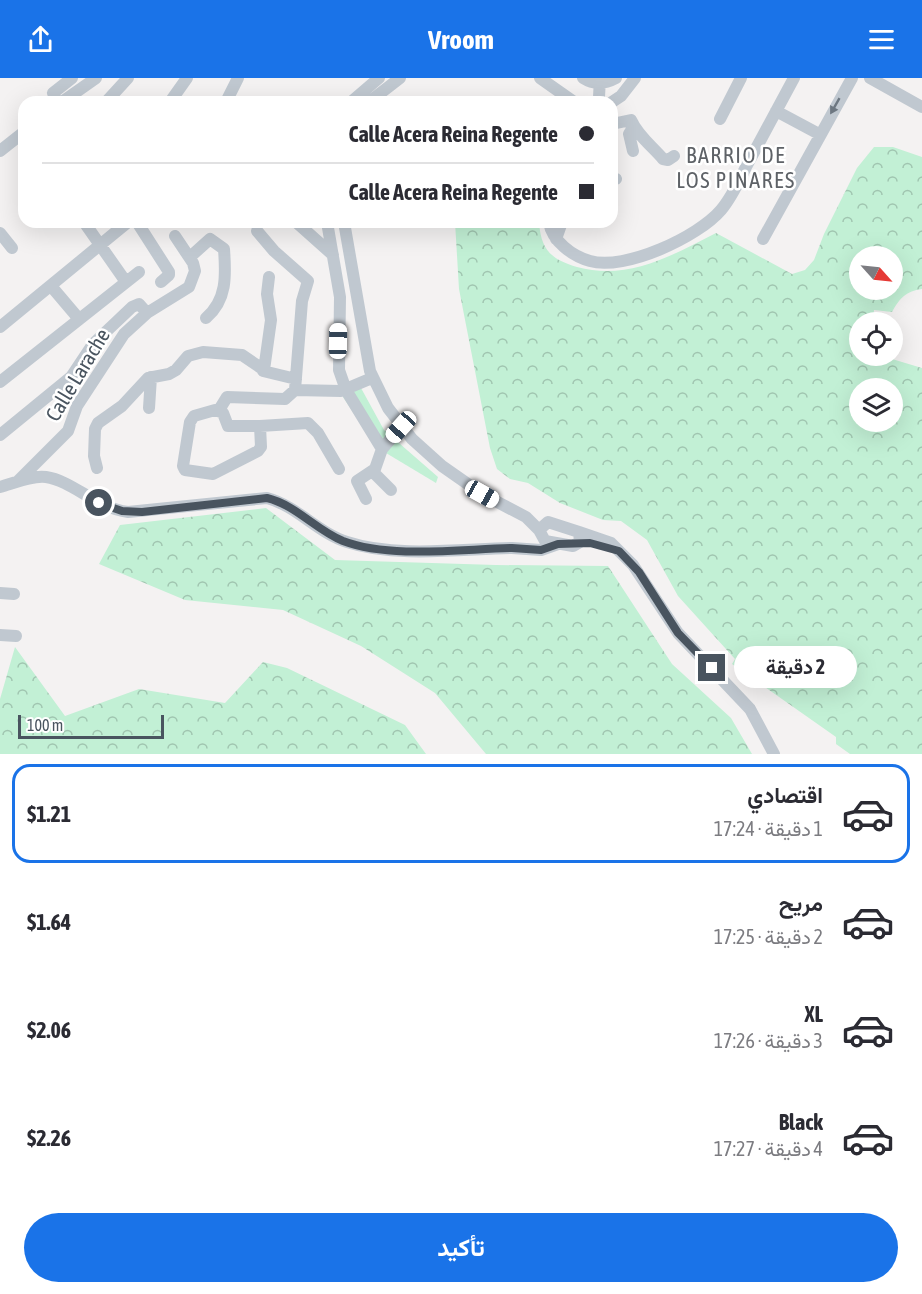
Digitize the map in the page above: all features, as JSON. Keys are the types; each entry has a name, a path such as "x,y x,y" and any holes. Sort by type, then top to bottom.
{"street":[{"path":"54,96 53,93 72,78"},
{"path":"70,96 96,78"},
{"path":"112,96 128,78"},
{"path":"174,96 187,78"},
{"path":"229,96 238,78"},
{"path":"358,96 379,78"},
{"path":"377,96 400,78"},
{"path":"540,78 564,96"},
{"path":"583,78 592,83 605,80"},
{"path":"618,98 635,78"},
{"path":"720,118 741,78"},
{"path":"551,228 556,239 585,260 600,264 616,263 648,255 704,225 728,200 794,78"},
{"path":"763,239 852,78"},
{"path":"870,78 922,107"},
{"path":"599,96 605,80"},
{"path":"776,111 819,134"},
{"path":"618,124 632,123"},
{"path":"632,123 629,134 633,151"},
{"path":"632,123 663,159 668,160 674,156"},
{"path":"0,151 18,137"},
{"path":"88,228 126,282"},
{"path":"0,327 99,245 112,228"},
{"path":"141,228 169,272 169,275 161,282"},
{"path":"303,228 333,255"},
{"path":"328,228 340,297 338,360 346,390 382,449"},
{"path":"345,228 372,378 401,427 427,454 463,482 521,514 542,529 579,532 601,538 619,551 639,572 678,633 750,709 774,754"},
{"path":"556,239 560,228"},
{"path":"257,231 274,251 308,281 302,301 295,385 285,399 227,397 219,410 191,418 188,447 183,461 185,470 213,474 254,455 261,447 260,426"},
{"path":"0,233 12,248"},
{"path":"176,236 190,257 210,239 224,249 223,293 219,303 206,318"},
{"name":"Calle Larache","path":"7,483 63,438 77,406 118,342 147,313 189,287 195,271 190,257"},
{"path":"0,382 138,272"},
{"path":"263,371 271,320 267,294 269,277"},
{"path":"51,286 79,319"},
{"path":"1,432 72,377 93,344 132,307 139,304 147,313"},
{"path":"97,468 94,456 95,429 98,423 122,406 151,377 169,374 176,370 188,356 203,352 242,355 258,364 263,371 295,385 346,390 372,378"},
{"path":"149,408 151,377"},
{"path":"219,410 228,426 308,423 318,433 339,469"},
{"path":"366,499 357,481 372,471 382,449 401,427"},
{"path":"372,471 391,490"},
{"path":"7,483 39,477 58,481 87,497 122,511 150,511 267,498 292,509 323,531 363,546 404,550 512,548 541,550 558,544"},
{"path":"512,548 527,543 542,529"},
{"path":"542,529 545,541 558,544 600,544 619,551"},
{"path":"577,545 581,539 579,532"},
{"path":"0,593 14,594"},
{"path":"0,635 15,636"}],"green space":[{"path":"874,147 893,147 922,157 922,289 912,291 903,297 903,246 849,246 849,300 901,300 892,312 874,310 874,312 849,312 849,366 903,366 903,362 922,368 922,754 850,754 836,744 836,737 732,664 735,659 678,596 647,540 621,521 603,520 560,503 528,483 510,479 497,469 490,448 459,289 455,228 540,228 545,246 554,256 568,264 596,271 614,271 649,264 716,233 792,274 805,270 814,260 824,234 857,168"},
{"path":"361,388 384,430 438,477 436,483 376,447 343,397"},
{"path":"266,508 335,560 608,566 672,664 731,718 752,754 486,754 435,693 361,646 283,610 185,600 99,564 120,525"},
{"path":"15,647 65,716 139,689 225,703 263,662 287,668 405,725 426,754 0,754 0,699"}],"district":[{"name":"BARRIO DE LOS PINARES","path":"736,168"}],"route":[{"path":"99,503 122,511 142,512 245,498 267,498 284,504 334,537 363,546 386,549 512,548 541,550 558,544 573,546 600,544 619,551 633,565 678,633 712,668"}]}
